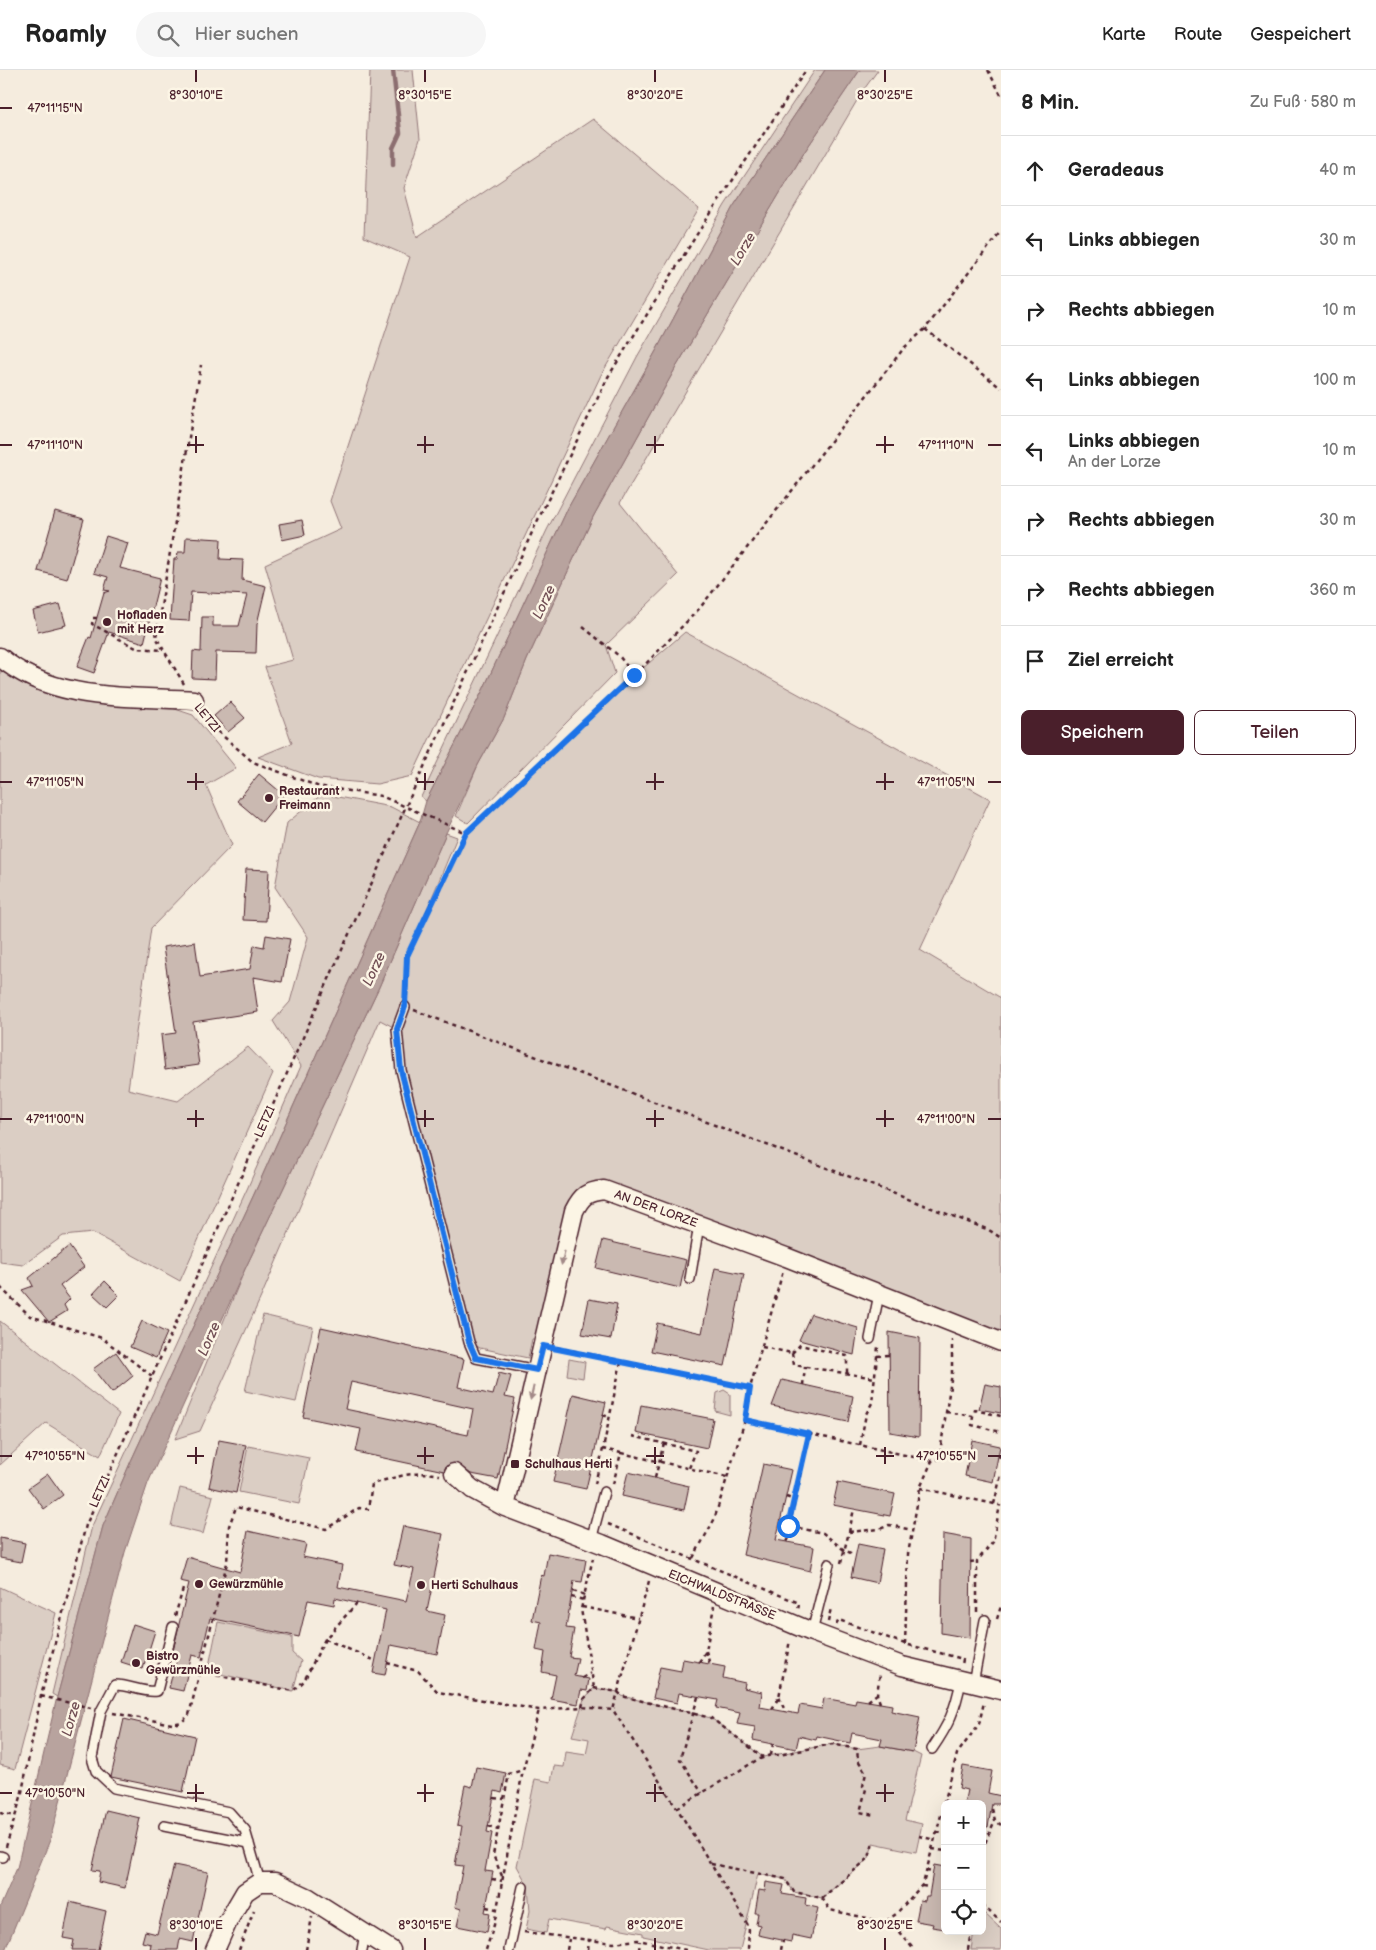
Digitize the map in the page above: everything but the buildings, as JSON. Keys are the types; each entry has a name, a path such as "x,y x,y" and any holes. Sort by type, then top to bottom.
{"street":[{"name":"LETZI","path":"0,657 11,667 49,686 90,694 194,700"},
{"name":"AN DER LORZE","path":"505,1507 574,1211 580,1199 590,1192 604,1190 786,1257 1001,1342"},
{"name":"EICHWALDSTRASSE","path":"455,1476 472,1489 505,1507 596,1544 818,1627 902,1666 965,1678 994,1693"},
{"path":"215,1950 228,1921 245,1892 267,1882 309,1898 364,1942 391,1950"}],"lane":[{"path":"405,1007 397,1029 401,1070 469,1342 476,1358 537,1370"},
{"path":"690,1279 699,1225"},
{"path":"870,1339 879,1294"},
{"path":"596,1544 608,1491"},
{"path":"818,1627 829,1564"},
{"path":"932,1749 948,1724 956,1705 981,1618"},
{"path":"173,1627 157,1690 148,1692 126,1685 115,1685 101,1711 92,1758 96,1771 114,1788 229,1812 245,1830 267,1882"},
{"path":"164,1826 249,1843"},
{"path":"509,1950 523,1887"}],"path":[{"path":"466,833 406,806 535,526 608,377 699,231 806,70"},
{"path":"988,70 1001,95"},
{"path":"1001,231 925,329 904,348 699,609 634,675 466,833 407,956 405,1007 989,1230 1001,1238"},
{"path":"925,329 1001,388"},
{"path":"194,700 156,637 158,614 180,501 201,365"},
{"path":"97,618 93,618 92,624 136,648 164,650"},
{"path":"583,627 620,656 634,675"},
{"name":"LETZI","path":"1,1856 20,1797 41,1696 86,1525 406,806 381,796 317,786 253,762 216,730 194,700"},
{"path":"693,1558 714,1520 728,1477 745,1420 750,1388 786,1257"},
{"path":"0,1287 30,1316 102,1338 152,1376"},
{"path":"745,1420 932,1461 939,1459 952,1373 952,1322"},
{"path":"792,1353 800,1345 825,1349 847,1356 847,1374"},
{"path":"543,1346 750,1388"},
{"path":"860,1445 866,1414 872,1403 878,1346"},
{"path":"761,1347 792,1353"},
{"path":"792,1353 794,1365 875,1378"},
{"path":"877,1356 890,1355"},
{"path":"621,1362 603,1449 728,1477"},
{"path":"803,1385 805,1367"},
{"path":"1001,1416 975,1410 972,1425 1001,1432"},
{"path":"946,1412 973,1416"},
{"path":"603,1415 609,1417"},
{"path":"809,1434 788,1526 823,1533 844,1550 855,1555"},
{"path":"632,1436 696,1451 690,1468"},
{"path":"674,1441 674,1446"},
{"path":"655,1478 664,1443"},
{"path":"608,1491 621,1453"},
{"path":"904,1644 908,1554 920,1488 932,1461"},
{"path":"592,1463 599,1466"},
{"path":"41,1696 159,1723 172,1724 182,1722 190,1715 201,1672 226,1563 229,1526 236,1507 326,1529 359,1508 368,1509 372,1484 400,1475 425,1472 455,1476"},
{"path":"994,1504 1001,1475"},
{"path":"920,1488 1000,1506 993,1542 977,1561 970,1562"},
{"path":"786,1497 795,1500"},
{"path":"840,1568 854,1509"},
{"path":"594,1688 582,1607 596,1544 608,1523 799,1603 798,1614 818,1627 834,1628 839,1620 904,1644 963,1660 965,1678"},
{"path":"849,1532 880,1529 889,1525 912,1530"},
{"path":"787,1542 795,1528"},
{"path":"977,1561 981,1618"},
{"path":"651,1573 613,1710 677,1808 750,1927 748,1950"},
{"path":"173,1627 182,1589"},
{"path":"573,1590 585,1595"},
{"path":"572,1597 584,1600"},
{"path":"699,1662 706,1651 716,1600"},
{"path":"201,1672 292,1691 304,1681 325,1639 357,1603"},
{"path":"818,1627 832,1603"},
{"path":"582,1607 638,1618"},
{"path":"772,1709 779,1697 792,1631"},
{"path":"325,1639 376,1661"},
{"path":"706,1651 710,1664"},
{"path":"387,1663 418,1671 438,1692 539,1710 582,1707 613,1710"},
{"path":"880,1703 877,1694 881,1667"},
{"path":"582,1678 591,1673"},
{"path":"594,1688 618,1692 622,1696 711,1718 763,1757"},
{"path":"582,1707 584,1698 594,1688"},
{"path":"712,1864 785,1879 794,1892 822,1898 830,1910 885,1922 890,1919 922,1886 957,1754 979,1724 994,1693"},
{"path":"868,1701 877,1694"},
{"path":"698,1697 680,1759 702,1793"},
{"path":"779,1697 785,1711"},
{"path":"486,1950 494,1925 524,1770 539,1710"},
{"path":"771,1755 774,1744"},
{"path":"677,1808 763,1757 832,1744 857,1749 858,1760 866,1773 863,1786 866,1789 860,1812 874,1815"},
{"path":"502,1879 492,1855 509,1774 524,1770"},
{"path":"494,1798 504,1799"},
{"path":"992,1809 995,1820 1001,1826"},
{"path":"0,1813 15,1816"},
{"path":"984,1845 995,1820"},
{"path":"488,1826 498,1829"},
{"path":"937,1832 941,1832"},
{"path":"919,1836 935,1840"},
{"path":"822,1898 869,1858 873,1842"},
{"path":"932,1848 941,1850"},
{"path":"926,1871 933,1872"},
{"path":"492,1879 502,1879"},
{"path":"922,1886 930,1887"},
{"path":"486,1907 497,1909"},
{"path":"238,1950 255,1908"},
{"path":"986,1909 1001,1922"},
{"path":"306,1950 312,1916"},
{"path":"890,1919 914,1950"},
{"path":"494,1925 500,1926"},
{"path":"520,1931 589,1941 614,1943 640,1941 686,1950"},
{"path":"968,1950 970,1935"},
{"path":"567,1950 569,1938"},
{"path":"781,1950 783,1940"},
{"path":"588,1950 589,1941"},
{"path":"639,1950 640,1941"}],"shaded area":[{"path":"370,70 413,70 420,139 404,188 417,237 593,119 699,209 601,375 412,776 377,784 318,779 258,757 292,743 265,667 293,660 265,564 341,529 330,501 410,257 364,237"},
{"path":"815,70 825,70 733,207 656,351 568,508 483,690 426,801 421,797 547,530 637,357 725,205"},
{"path":"860,70 878,70 862,92 620,503 678,575 606,645 615,673 468,823 456,816 478,765 504,718 527,660 593,517 675,369 805,151"},
{"path":"685,632 990,799 920,950 1001,998 1001,1334 604,1182 581,1187 573,1194 566,1206 537,1339 532,1339 528,1358 480,1348 469,1342 401,1070 397,1029 380,1020 261,1297 200,1431 175,1439 245,1269 379,987 446,833 457,837 413,944 466,833 635,675"},
{"path":"0,671 51,693 172,708 193,715 236,768 206,785 232,845 151,928 128,1089 178,1101 248,1047 273,1073 180,1281 93,1233 63,1236 23,1265 0,1262"},
{"path":"322,794 391,807 420,822 256,1190 103,1526 57,1697 52,1694 92,1526 248,1187 301,1066 273,1021 290,1002 308,937 275,887 287,823"},
{"path":"263,1315 313,1327 296,1402 245,1391"},
{"path":"0,1321 119,1414 100,1456 46,1423 0,1465"},
{"path":"569,1359 585,1362 583,1378 567,1375"},
{"path":"724,1390 730,1394 730,1415 715,1411 717,1393"},
{"path":"248,1446 309,1458 299,1504 239,1492"},
{"path":"180,1488 213,1496 203,1534 171,1526"},
{"path":"0,1587 56,1613 15,1769 0,1765"},
{"path":"218,1622 292,1637 292,1653 301,1661 293,1691 208,1671"},
{"path":"594,1688 618,1692 622,1696 711,1718 763,1757 832,1744 857,1749 880,1746 913,1752 921,1756 905,1820 922,1824 916,1852 873,1843 869,1858 822,1898 794,1892 785,1879 758,1874 740,1950 709,1950 607,1926 606,1929 549,1919 546,1933 526,1929 530,1911 528,1886 517,1866 535,1779 551,1782 554,1766 564,1767 566,1752 586,1755 589,1739 572,1736 584,1699"},
{"path":"986,1915 1001,1929 1001,1950 971,1950 973,1935 986,1935"}],"water":[{"name":"Lorze","path":"825,70 860,70 805,151 675,369 593,517 527,660 504,718 478,765 446,833 379,987 245,1269 148,1483 125,1552 50,1840 5,1950 0,1950 0,1907 17,1868 57,1697 103,1526 131,1461 256,1190 420,822 426,801 483,690 568,508 656,351 733,207"}],"waterway":[{"path":"393,70 400,133 393,148 393,165"}],"place":[{"name":"Hofladen mit Herz","path":"107,622"},
{"name":"Restaurant Freimann","path":"269,798"},
{"name":"Schulhaus Herti","path":"515,1464"},
{"name":"Gewürzmühle","path":"199,1584"},
{"name":"Herti Schulhaus","path":"421,1585"},
{"name":"Bistro Gewürzmühle","path":"136,1663"}],"route":[{"path":"634,675 466,833 407,956 405,1007 397,1029 401,1070 469,1342 476,1358 537,1370 543,1346 750,1388 745,1420 809,1434 802,1472 788,1526"}]}
